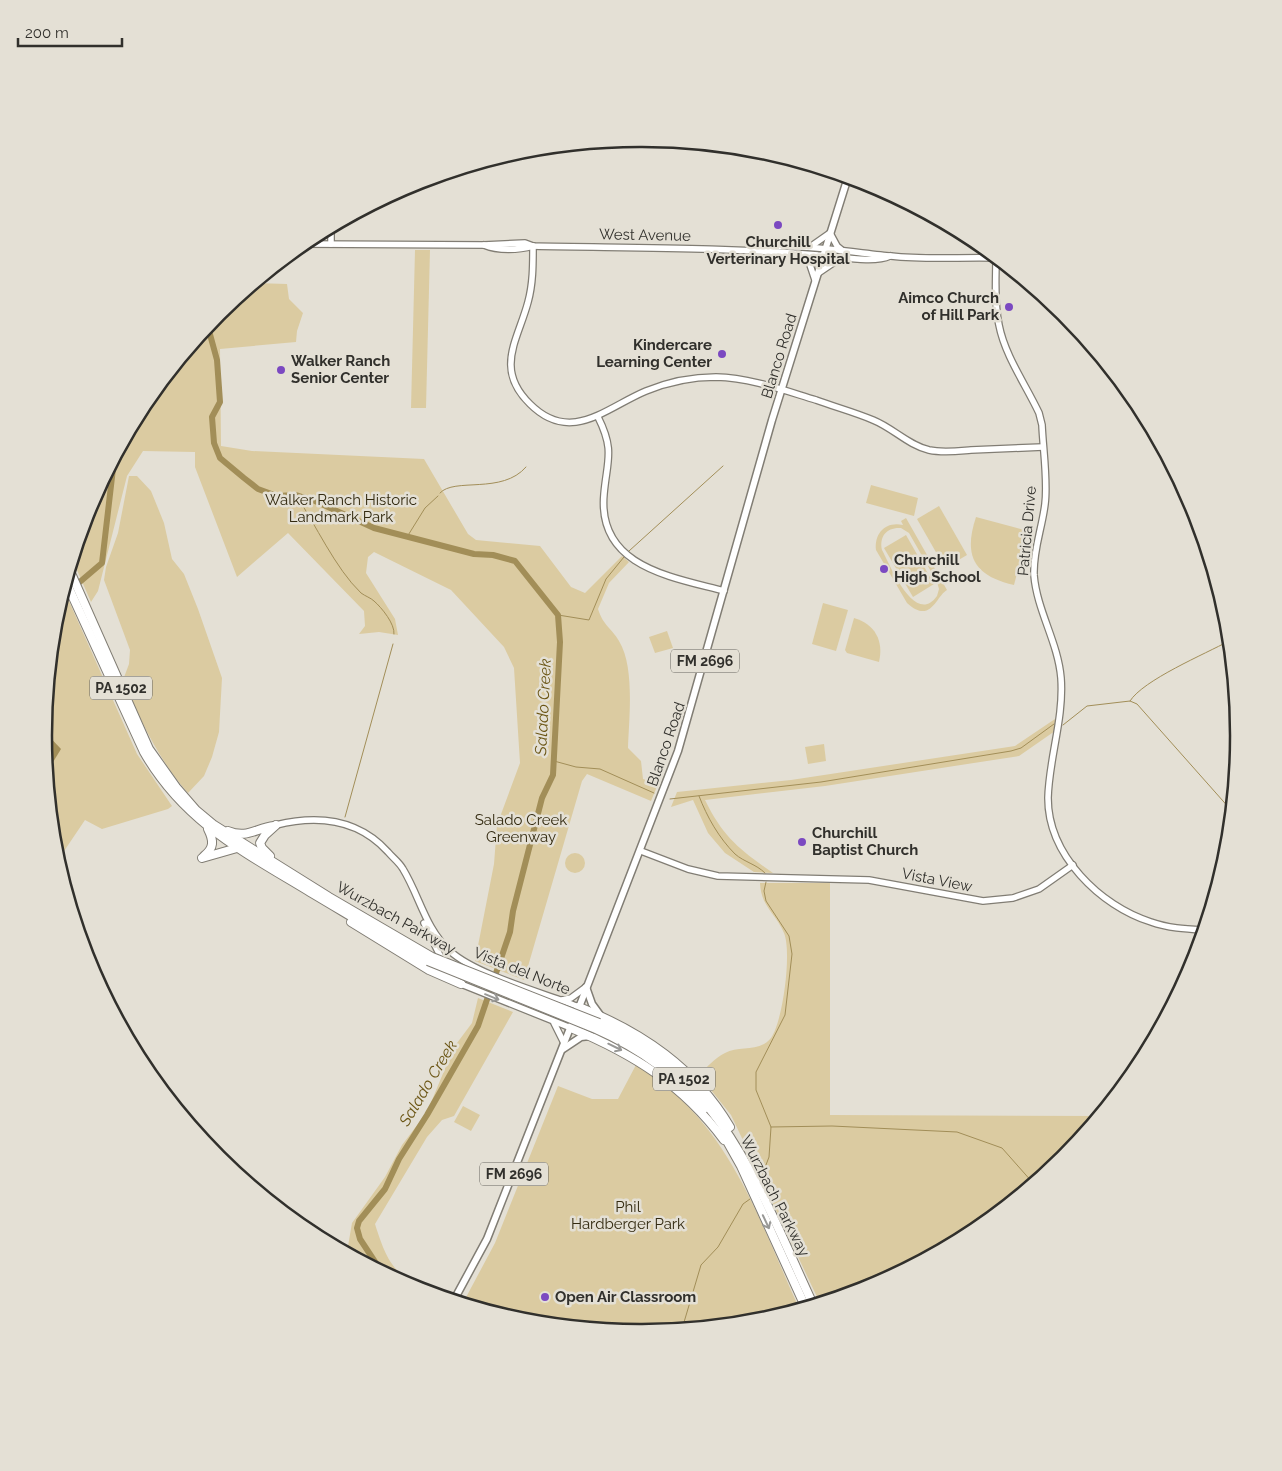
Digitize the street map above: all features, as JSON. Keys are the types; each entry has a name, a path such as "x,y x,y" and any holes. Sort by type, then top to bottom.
{"highway":[{"name":"Wurzbach Parkway","path":"74,580 149,748 182,799"},
{"name":"Wurzbach Parkway","path":"71,592 144,752 157,774 211,826 238,848 311,892 430,959 598,1021 638,1043 669,1065 690,1084 723,1125 745,1161 806,1300"},
{"path":"238,848 202,858 208,852 213,842 211,826 242,835 276,825"},
{"path":"276,825 260,843 264,851 329,897"},
{"name":"Wurzbach Parkway","path":"211,826 430,959"},
{"path":"311,892 395,951 429,970 464,986"},
{"path":"579,1007 598,1021"},
{"path":"591,1036 586,1023 590,1017 598,1021"},
{"name":"Wurzbach Parkway","path":"598,1021 666,1070 700,1104 723,1134 735,1154 806,1300"},
{"path":"570,1028 625,1052 661,1075 704,1116 735,1154"}],"main road":[{"name":"Blanco Road","path":"457,1294 487,1239 678,751 782,390 846,184"},
{"path":"586,987 598,1021"},
{"path":"564,1046 581,1037 591,1036"}],"street":[{"path":"798,253 809,262 816,277 844,254 837,246 830,232 810,248"},
{"path":"331,236 331,244"},
{"name":"West Avenue","path":"317,244 484,245 500,248 525,248 533,246 757,250 798,253 824,252 890,256 984,258"},
{"path":"533,246 531,287 511,354 514,380 528,402 549,417 575,422 598,417 646,391 682,380 703,377 731,378 782,390 873,420 915,445 929,450 949,451 1043,447"},
{"name":"West Avenue","path":"757,250 763,247 810,248 824,252"},
{"name":"Patricia Drive","path":"996,267 996,302 999,327 1004,342 1040,415 1046,504 1036,546 1034,575 1038,601 1055,650 1061,679 1059,726 1049,790 1049,811 1058,841 1074,865 1099,893 1124,911 1152,923 1197,929"},
{"path":"598,417 610,450 610,464 604,496 605,512 617,542 633,560 648,569 724,591"},
{"name":"Vista del Norte","path":"276,825 306,819 337,822 370,836 403,869 433,932 451,952 476,967 579,1007"},
{"name":"Vista View","path":"640,851 688,869 718,876 869,880 983,901 1013,898 1039,889 1074,865"},
{"name":"Vista del Norte","path":"392,856 449,974 464,986"},
{"path":"464,986 570,1028"},
{"path":"550,1020 558,1017 563,1007 560,1000 571,998 586,987"},
{"path":"550,1020 559,1029 564,1046"}],"green space":[{"path":"415,250 430,250 426,408 411,408"},
{"name":"Walker Ranch Historic Landmark Park","path":"265,283 287,284 289,299 303,313 297,331 296,342 220,349 221,446 252,451 424,459 468,534 476,540 540,546 571,587 585,593 622,556 629,562 609,583 598,609 603,620 619,641 627,664 630,693 628,748 641,761 643,779 658,784 651,801 587,774 582,781 524,980 475,961 494,864 497,825 520,763 514,668 504,647 451,590 374,552 368,557 366,573 395,619 398,635 379,632 359,634 365,626 364,611 288,533 237,577 195,467 195,452 143,451 127,476 98,591 91,602 77,570 97,510 131,441 174,377 225,319"},
{"path":"129,476 137,476 151,491 164,523 172,559 184,574 222,678 219,732 212,757 204,776 188,793 159,753 123,680 129,664 130,650 104,580 106,567 118,533"},
{"path":"871,485 918,498 914,516 866,503"},
{"path":"939,506 967,555 945,568 917,519"},
{"path":"976,517 1028,531 1014,585 989,576 975,562 971,543"},
{"path":"906,518 947,590 927,610 915,609 907,603 876,550 877,538 882,530 891,525 903,525 901,521","holes":["901,528 909,533 937,582 939,589 937,596 929,604 920,604 912,599 904,590 882,550 883,537 888,531"]},
{"path":"906,535 934,584 913,597 884,548"},
{"path":"69,601 137,754 172,806 168,809 102,829 85,820 64,851 58,812 52,735 58,659"},
{"path":"823,603 848,610 836,651 812,644"},
{"path":"854,618 867,624 876,634 880,647 879,662 847,653 845,650"},
{"path":"667,631 673,648 655,653 649,637"},
{"path":"1055,719 1055,731 1019,756 825,786 705,800 719,824 733,842 773,873 754,872 725,853 708,833 693,800 671,807 677,792 791,780 1015,746"},
{"path":"824,744 826,761 808,764 805,747"},
{"path":"575,853 582,856 585,863 582,870 575,873 568,870 565,863 568,856"},
{"name":"Phil Hardberger Park","path":"760,883 830,883 830,1115 1090,1116 1057,1152 1029,1178 968,1225 901,1263 866,1279 817,1297 731,1115 699,1075 714,1060 725,1053 736,1049 761,1046 766,1043 771,1038 775,1029 785,986 787,970 786,942 781,926 766,904"},
{"path":"478,998 513,1012 454,1116 442,1120 427,1137 375,1224 385,1252 398,1271 348,1246 352,1223 385,1177 402,1145 427,1112 454,1047 472,1023"},
{"name":"Phil Hardberger Park","path":"637,1063 676,1093 717,1141 748,1194 797,1303 756,1313 718,1319 641,1324 564,1319 526,1313 466,1297 495,1243 558,1086 592,1099 618,1099"},
{"path":"463,1106 480,1115 471,1131 454,1122"}],"shaded area":[{"path":"52,740 61,749 53,762"}],"waterway":[{"name":"Salado Creek","path":"210,335 217,360 220,402 212,417 214,443 220,458 244,478 258,489 277,496 296,495 315,501 374,528 474,554 493,555 515,561 558,615 560,642 553,775 542,798 513,911 510,932 478,1026 427,1115 399,1159 385,1189 359,1221 357,1228 360,1239 373,1259"},
{"path":"629,551 723,466"},
{"path":"440,493 447,488 456,486 504,481 516,476 526,467"},
{"path":"72,589 102,563 112,477"},
{"path":"296,495 343,571 361,593 373,600 384,612 390,621 394,634"},
{"path":"407,537 425,508 438,496"},
{"path":"558,615 589,620 606,579 624,557"},
{"path":"345,817 393,644"},
{"path":"1130,701 1137,693 1161,676 1222,645"},
{"path":"1063,725 1087,706 1130,701 1137,704 1225,803"},
{"path":"670,799 821,782 1011,751 1021,748 1054,724"},
{"path":"554,761 576,767 600,769 654,793"},
{"path":"699,796 714,827 729,848 739,857 765,873"},
{"path":"761,1178 769,1157 771,1127 756,1090 756,1072 785,1015 792,954 789,936 766,901 764,891 766,882"},
{"path":"771,1127 832,1126 957,1132 1002,1148 1029,1178"},
{"path":"684,1322 701,1265 718,1247 743,1204 750,1199"}],"place":[{"name":"Churchill Verterinary Hospital","path":"778,225"},
{"name":"Aimco Church of Hill Park","path":"1009,307"},
{"name":"Kindercare Learning Center","path":"722,354"},
{"name":"Walker Ranch Senior Center","path":"281,370"},
{"name":"Churchill High School","path":"884,569"},
{"name":"Churchill Baptist Church","path":"802,842"},
{"name":"Open Air Classroom","path":"545,1297"}],"park label":[{"name":"Salado Creek Greenway","path":"521,828"}]}
